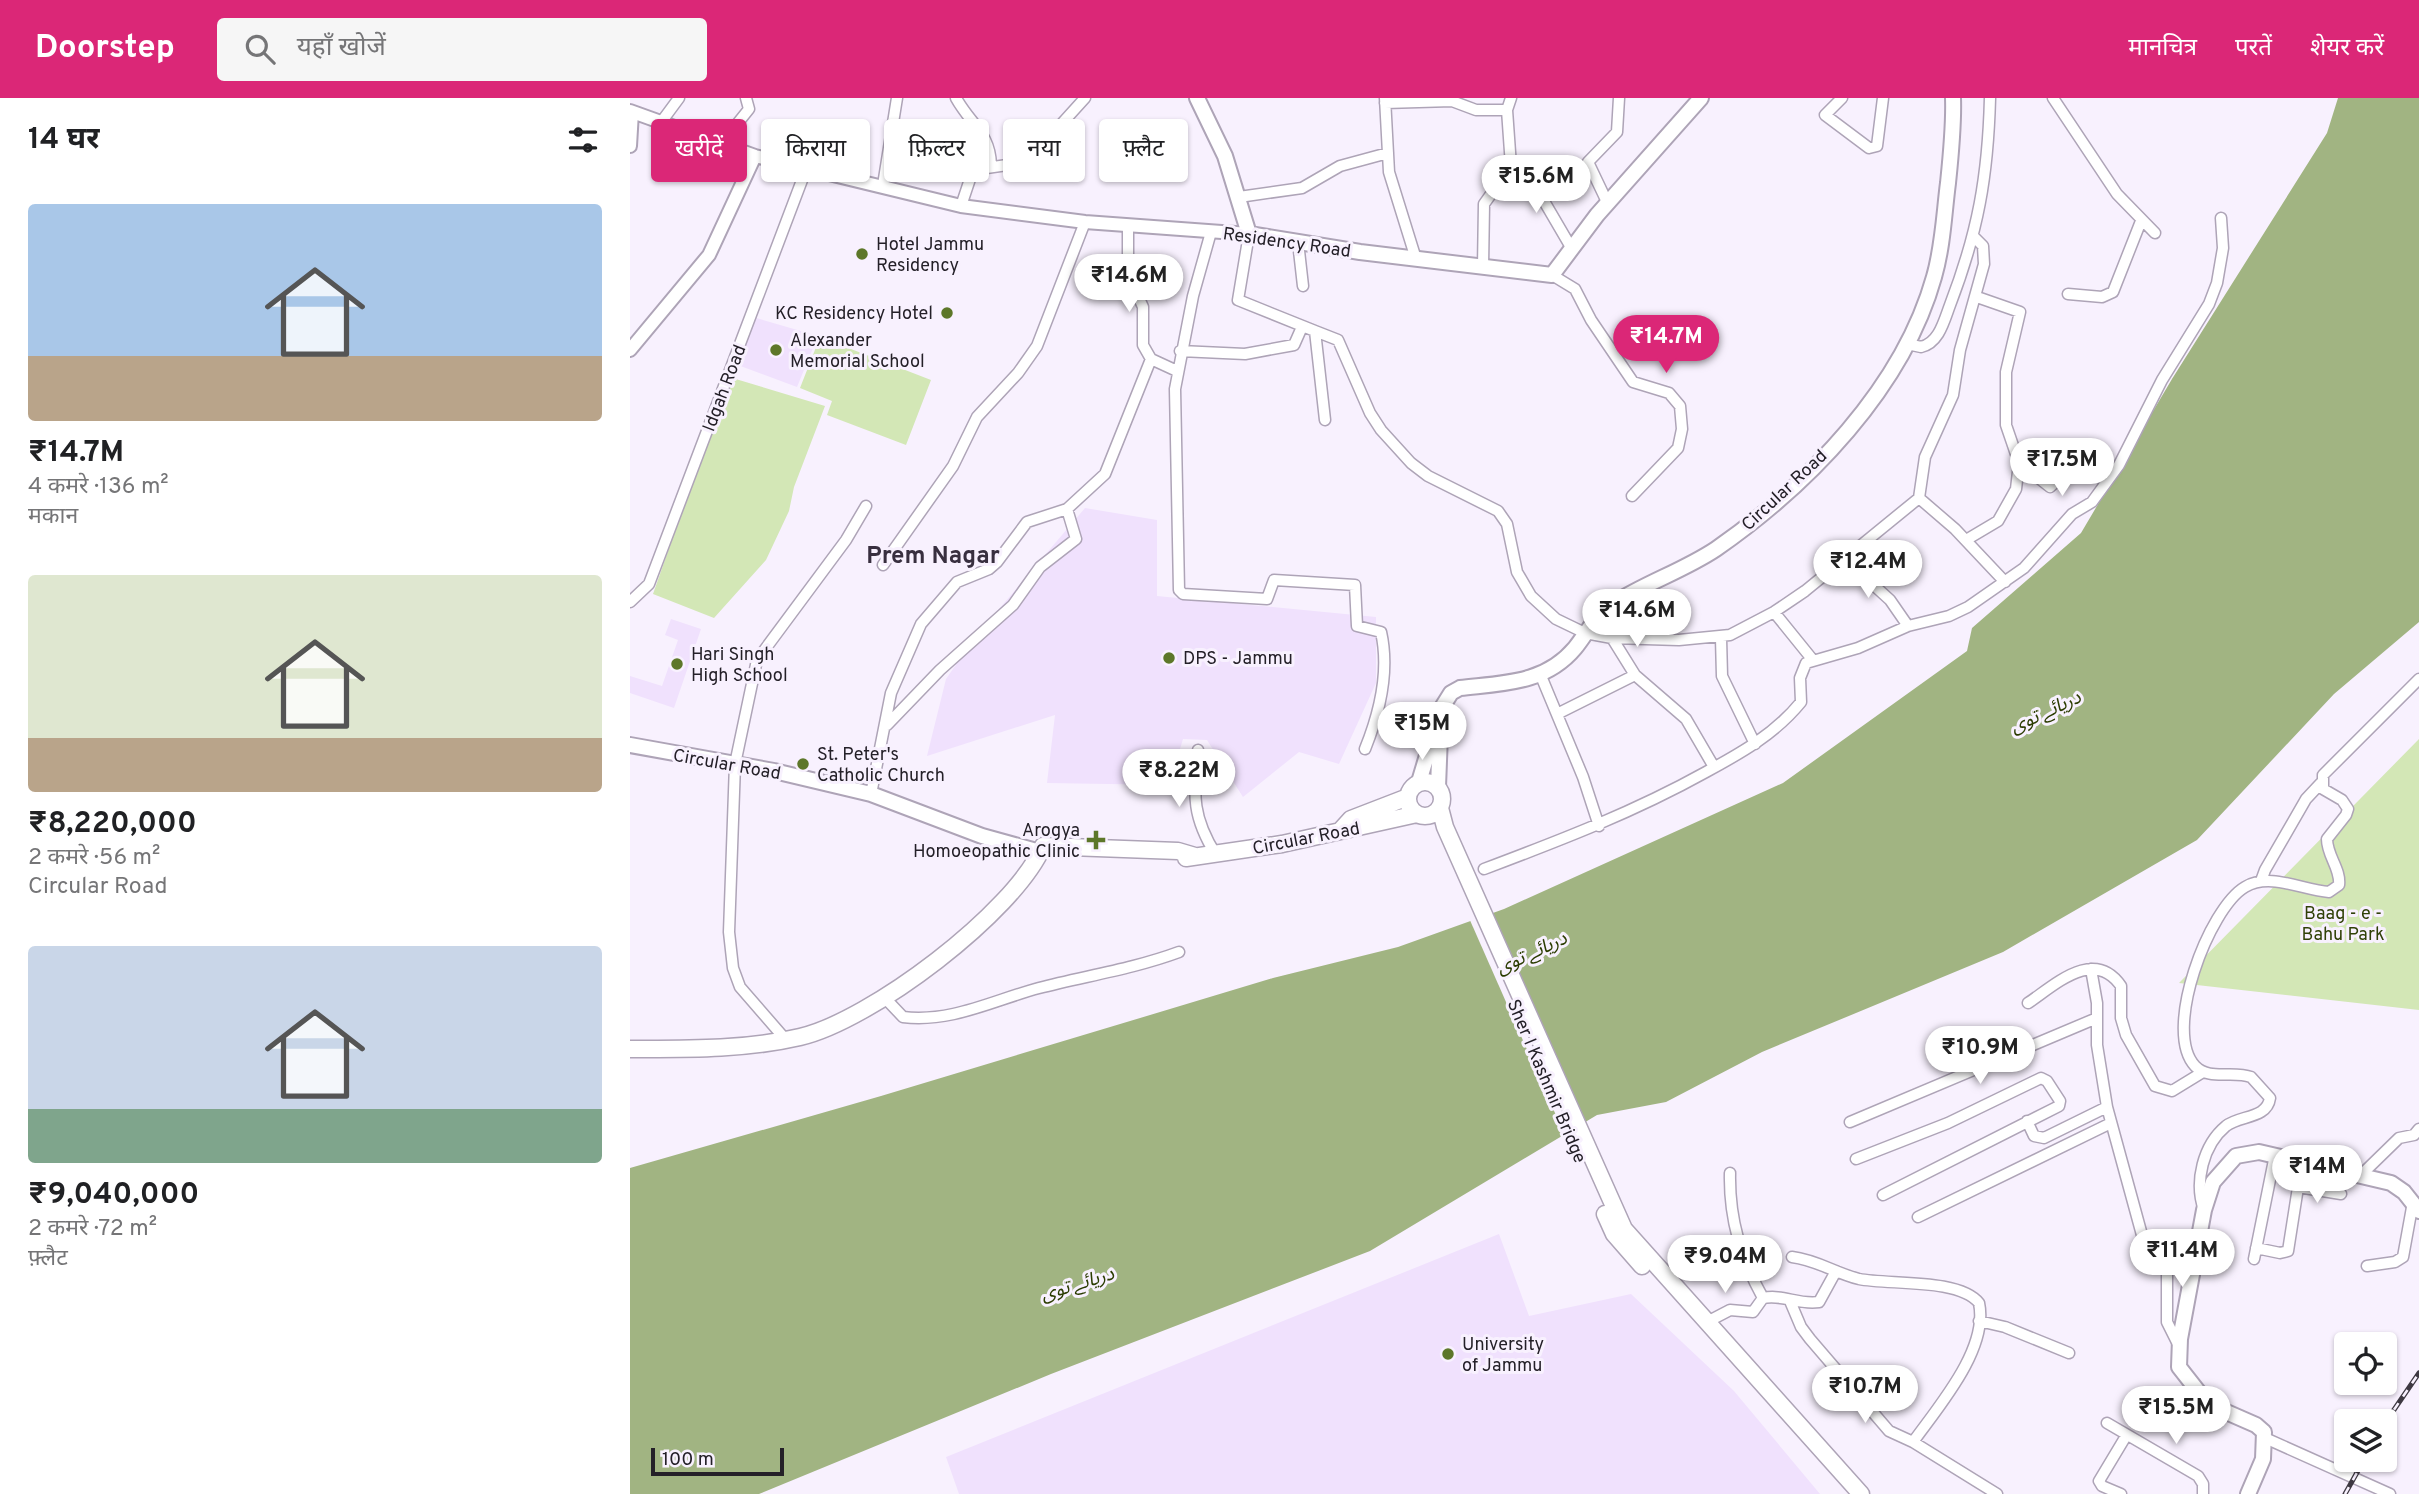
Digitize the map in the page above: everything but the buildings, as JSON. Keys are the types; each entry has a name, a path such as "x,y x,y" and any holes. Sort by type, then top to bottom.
{"main road":[{"path":"1197,98 1222,149 1249,234"},
{"path":"1552,275 1608,204 1700,98"},
{"name":"Circular Road","path":"1438,731 1441,709 1451,693 1460,688 1541,676 1565,659 1593,621 1614,603 1695,562 1776,502 1855,420 1907,344 1927,298 1939,255 1953,128 1953,98"},
{"name":"Residency Road","path":"1249,234 1416,259 1552,275"},
{"path":"1438,731 1441,744 1438,787 1442,799 1429,812 1412,810 1408,797 1411,788 1419,782 1431,742 1438,731"},
{"name":"Circular Road","path":"630,745 735,764 871,794 1023,848 1178,851 1195,856 1216,855 1429,812"},
{"path":"1419,782 1438,787"},
{"path":"1341,830 1351,819 1408,797"},
{"name":"Sher I Kashmir Bridge","path":"1429,812 1442,829 1610,1214"},
{"path":"630,1057 742,1057 796,1048 840,1034 982,935 1026,886 1046,849"},
{"path":"630,1049 729,1048 786,1040 839,1025 887,1000"},
{"path":"2248,1494 2258,1471 2264,1432 2256,1425 2218,1410 2196,1392 2179,1367 2179,1346 2204,1210 2213,1182 2230,1160 2247,1152 2275,1155 2391,1183 2416,1207"},
{"path":"1610,1214 1861,1494"},
{"path":"1610,1214 1628,1252 1848,1494"}],"street":[{"path":"663,119 679,98"},
{"path":"741,119 749,109 746,98"},
{"path":"883,185 897,98"},
{"path":"956,98 970,120 988,139 991,165"},
{"path":"961,206 973,170 991,165 1017,166 1027,162 1085,98"},
{"path":"1483,267 1483,204 1511,166 1507,110 1511,98"},
{"path":"1608,204 1588,162 1617,132 1619,98"},
{"path":"1842,98 1825,115 1869,148 1877,146 1883,98"},
{"path":"1907,344 1921,347 1936,338 1974,237 1985,179 1990,98"},
{"path":"2053,98 2117,194 2155,233"},
{"path":"1416,259 1389,172 1385,101 1452,101 1476,110 1507,110"},
{"path":"630,146 631,111"},
{"name":"Residency Road","path":"631,111 656,119"},
{"name":"Residency Road","path":"747,153 761,157"},
{"path":"1239,197 1302,188 1340,166 1388,153"},
{"path":"630,350 709,255 755,156"},
{"path":"1511,166 1527,172 1572,249"},
{"name":"Idgah Road","path":"630,602 649,584 801,182"},
{"name":"Residency Road","path":"870,182 961,206 1085,222 1249,234"},
{"path":"1484,869 1599,826 1654,801 1755,744 1799,705 1802,672 1812,659 1858,648 1908,626 1955,613 2005,582 2034,558 2072,514 2092,502 2119,465 2162,380 2209,304 2217,283 2223,248 2221,218"},
{"path":"2068,294 2098,297 2113,292 2141,221"},
{"path":"883,565 953,466 977,417 1037,346 1085,222"},
{"path":"1128,225 1128,274 1141,300 1144,318 1143,345 1151,359 1177,371"},
{"path":"1211,232 1177,371 1179,590 1183,594 1267,598 1274,580 1352,583 1356,588 1357,626 1381,632 1385,663 1379,710 1365,749"},
{"path":"1249,234 1238,300 1338,340 1370,413 1411,463 1452,489 1498,511 1507,524 1517,572 1531,596 1556,619 1585,634 1612,638 1721,638 1774,612 1845,559 1919,498 1925,457 1951,405 1960,350 1977,297 1985,251 1974,237"},
{"path":"1298,242 1303,285"},
{"path":"1552,275 1575,289 1591,320 1633,383 1669,393 1680,406 1682,429 1678,449 1632,496"},
{"path":"1966,540 1998,521 2016,489 2019,471 2018,457 2006,425 2005,408 2006,372 2020,312 1977,297"},
{"path":"1180,351 1245,354 1274,347 1289,347 1294,345 1302,327"},
{"path":"1315,331 1325,420"},
{"path":"871,794 887,725 891,693 912,640 951,586 997,562 1027,522 1067,509 1105,474 1151,359"},
{"path":"2019,471 2036,476 2050,487 2087,452"},
{"path":"1919,498 1966,540 2005,582"},
{"path":"786,1040 740,987 733,968 729,932 735,764 757,660 846,540 866,506"},
{"path":"887,725 940,670 1013,605 1040,567 1076,539 1067,509"},
{"path":"1845,559 1891,600 1908,626"},
{"path":"1774,612 1812,659"},
{"path":"1612,638 1635,675 1682,714 1714,767"},
{"path":"1721,638 1722,676 1755,744"},
{"path":"1557,714 1635,675"},
{"path":"1541,676 1588,788 1599,826"},
{"path":"2261,881 2306,799 2321,783 2327,768 2419,678"},
{"path":"1198,750 1195,809 1205,838 1216,855"},
{"path":"2204,1210 2199,1197 2200,1174 2208,1151 2228,1124 2262,1112 2270,1098 2268,1093 2244,1075 2203,1072 2194,1065 2186,1046 2186,999 2193,973 2218,914 2230,898 2246,886 2261,881 2329,892 2339,885 2340,878 2330,858 2327,839 2346,816 2348,809 2342,800 2323,789 2321,783"},
{"path":"887,1000 903,1017 968,1012 1038,988 1149,963 1179,952"},
{"path":"2028,1003 2078,970 2091,969 2114,978 2121,986 2121,1018 2126,1035 2155,1086 2172,1091 2203,1072"},
{"path":"2091,969 2097,1018 2097,1045 2107,1107 2145,1246 2167,1264 2167,1322 2179,1346"},
{"path":"1850,1122 2097,1018"},
{"path":"1856,1159 1948,1123 2044,1078 2060,1105 1883,1195"},
{"path":"2027,1121 2034,1136 2044,1138 2107,1107"},
{"path":"1918,1217 2111,1123"},
{"path":"2360,1176 2399,1138 2414,1135 2419,1129"},
{"path":"2275,1155 2255,1254 2288,1251 2302,1162"},
{"path":"1730,1173 1729,1202 1736,1235 1771,1296 1801,1303 1822,1301 1836,1270"},
{"path":"2298,1187 2341,1194"},
{"path":"2367,1266 2395,1262 2403,1257 2416,1207"},
{"path":"1792,1258 1810,1259 1861,1279 1935,1286 1960,1292 1977,1300 1979,1321 1967,1364 1913,1442"},
{"path":"1707,1322 1730,1310 1753,1312 1771,1296"},
{"path":"1790,1301 1805,1333 1889,1432 1913,1442 1997,1494"},
{"path":"1979,1321 2006,1327 2069,1353"},
{"path":"2107,1423 2197,1476 2203,1484 2203,1494"},
{"path":"2121,1494 2102,1486 2099,1481 2126,1436"},
{"path":"2265,1438 2390,1494"}],"shaded area":[{"name":"Alexander Memorial School","path":"753,317 818,336 797,387 735,364"},
{"name":"DPS - Jammu","path":"1085,508 1157,520 1157,596 1376,617 1376,683 1339,764 1299,752 1243,797 1207,740 1183,739 1169,785 1047,783 1055,715 927,756 946,679 976,636"},
{"path":"671,619 701,629 674,708 630,693 630,676 662,686 678,640 665,635"},
{"name":"University of Jammu","path":"1499,1234 1529,1316 1631,1294 1734,1391 1820,1494 959,1494 946,1457"}],"green space":[{"path":"820,337 931,380 906,445 827,415 832,401 800,388"},
{"path":"729,377 825,406 794,487 789,511 766,560 714,618 653,594"},
{"name":"Baag - e - Bahu Park","path":"2419,739 2419,1010 2179,983"}],"water":[{"name":"دریائے توی","path":"2338,98 2419,98 2419,622 2334,694 2197,840 2003,952 1762,1052 1666,1102 1597,1115 1370,1251 1051,1374 759,1494 630,1494 630,1168 1273,978 1398,947 1504,909 1783,783 1967,651 1972,628 2081,533 2172,379 2327,133"}],"pier":[{"path":"1490,910 1585,1126 1566,1138 1469,918"}],"railway":[{"path":"2395,1409 2419,1373"},
{"path":"2345,1494 2357,1472"}],"place":[{"name":"Hotel Jammu Residency","path":"862,254"},
{"name":"KC Residency Hotel","path":"947,313"},
{"name":"Alexander Memorial School","path":"776,350"},
{"name":"DPS - Jammu","path":"1169,658"},
{"name":"Hari Singh High School","path":"677,664"},
{"name":"St. Peter's Catholic Church","path":"803,764"},
{"name":"Arogya Homoeopathic Clinic","path":"1096,840"},
{"name":"University of Jammu","path":"1448,1354"}],"district":[{"name":"Prem Nagar","path":"933,555"}]}
